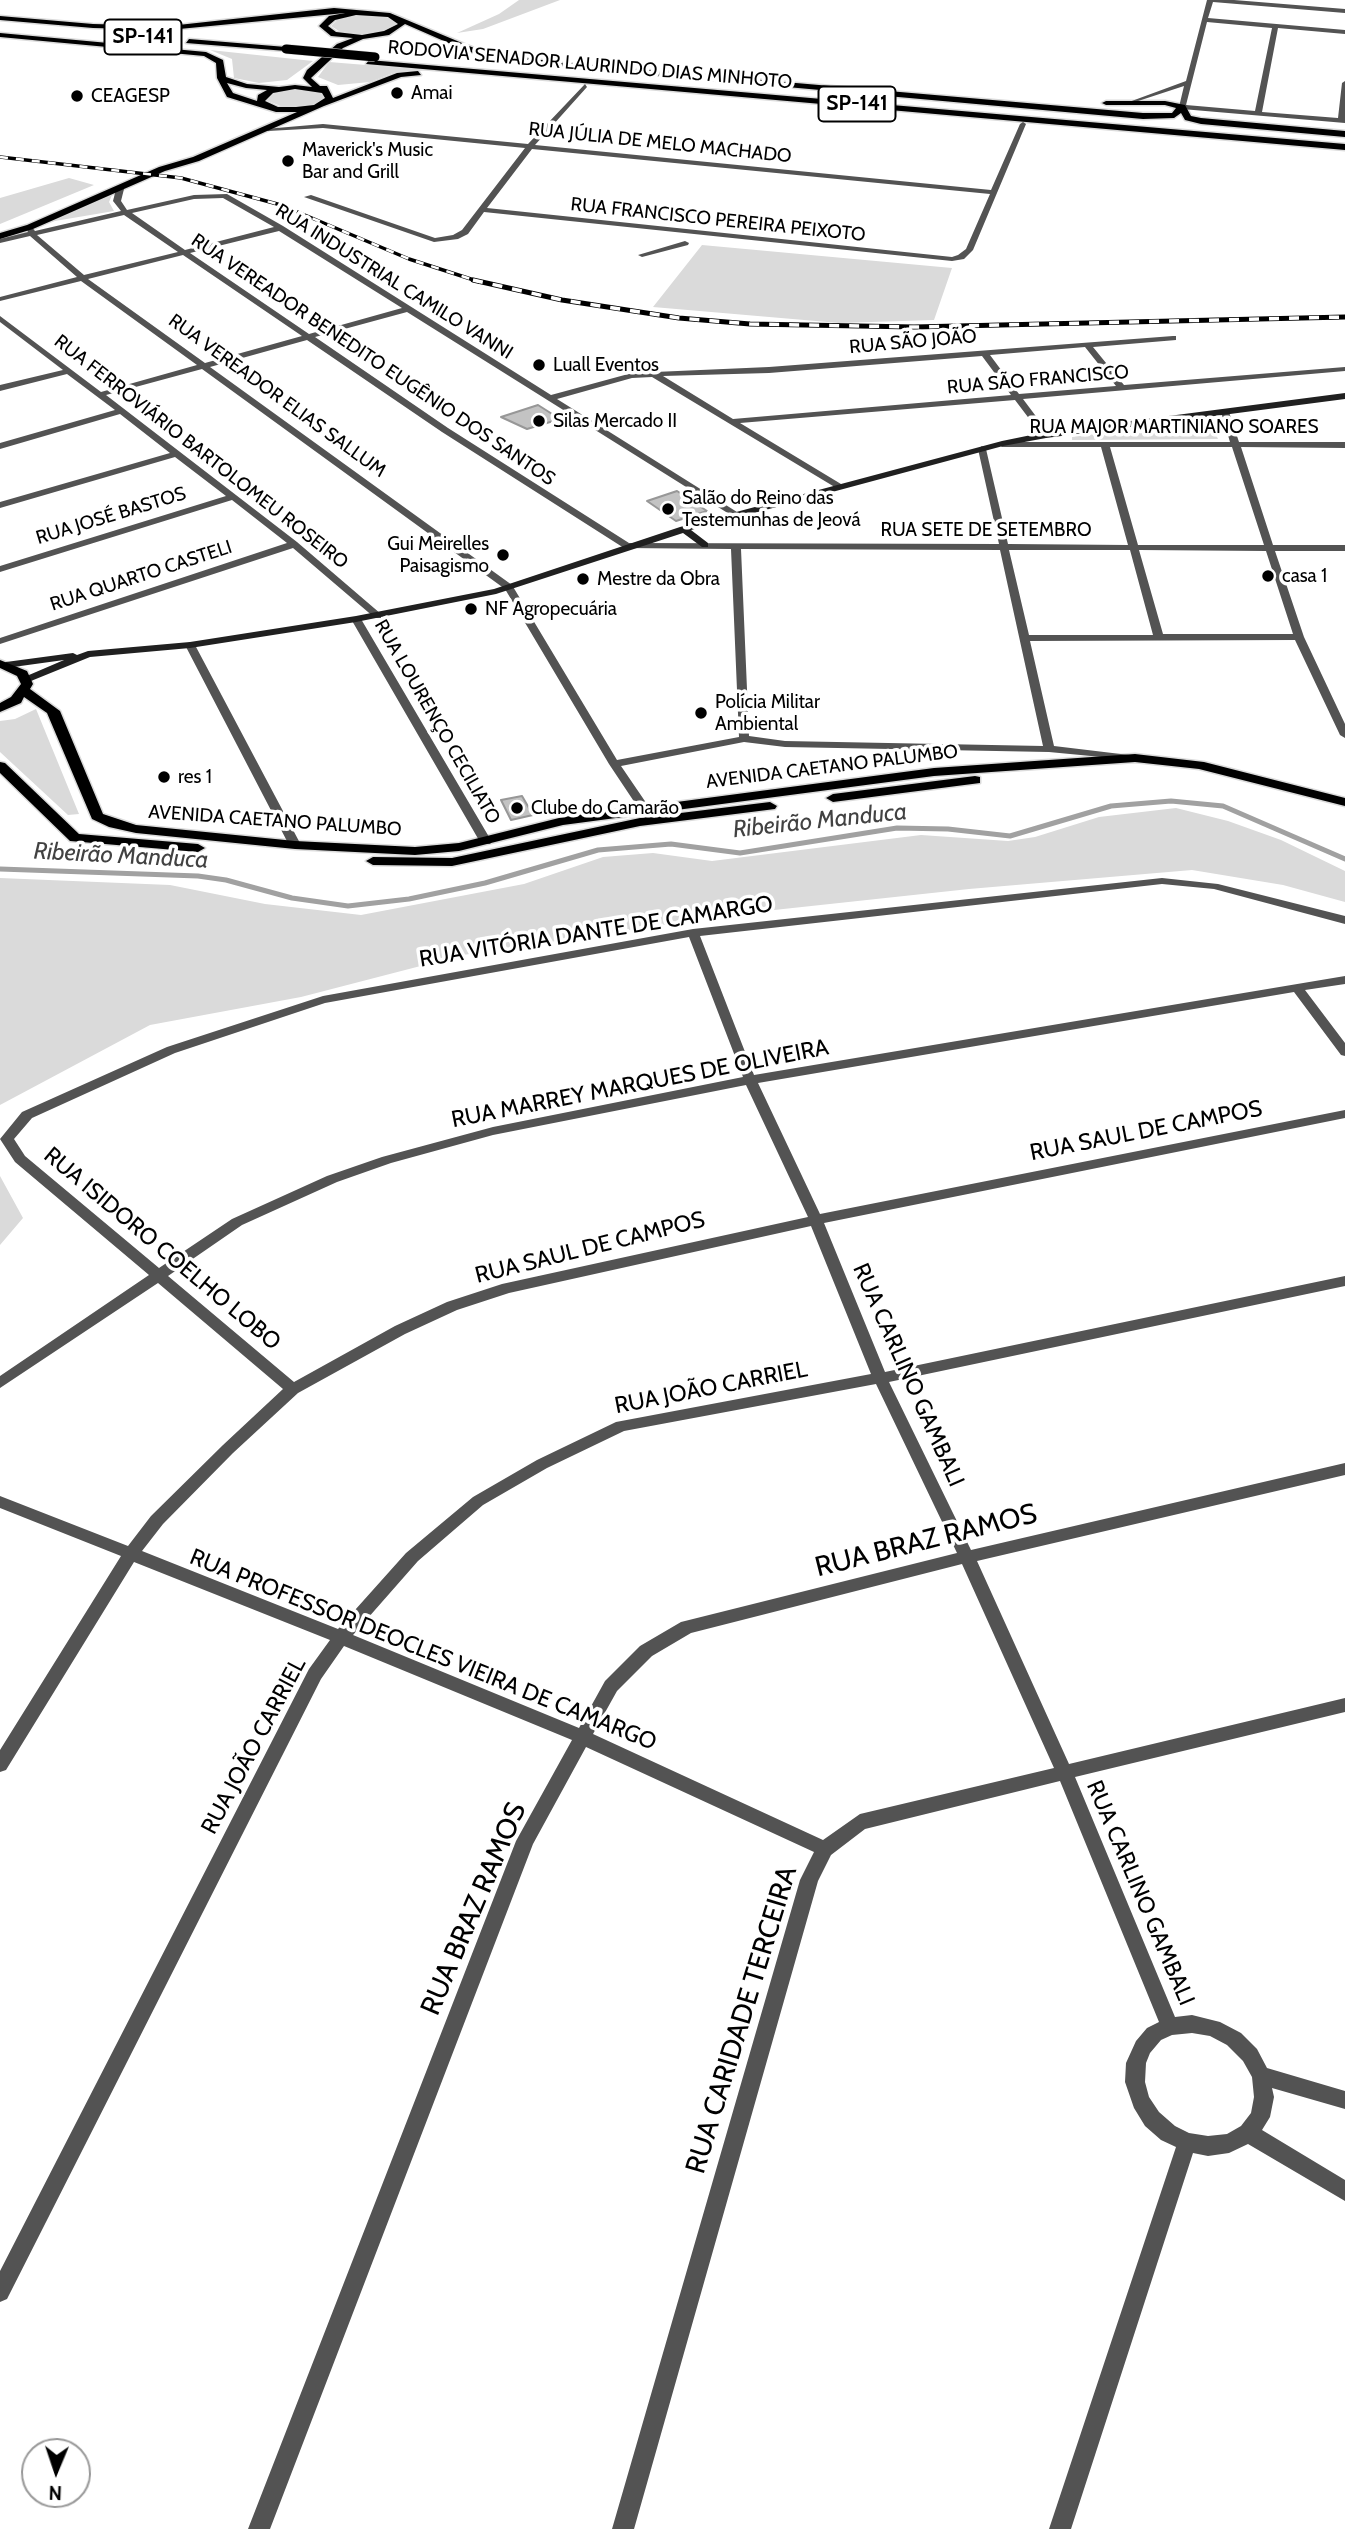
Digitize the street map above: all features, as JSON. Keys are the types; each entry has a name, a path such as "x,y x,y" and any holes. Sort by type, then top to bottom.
{"main road":[{"name":"RODOVIA SENADOR LAURINDO DIAS MINHOTO","path":"260,19 344,9 370,12"},
{"name":"SP-141","path":"327,30 323,24 331,18 370,12 397,18"},
{"name":"SP-141","path":"0,18 141,28 201,26 260,19 297,19 327,30 369,36"},
{"name":"RODOVIA SENADOR LAURINDO DIAS MINHOTO","path":"397,18 433,33"},
{"path":"386,33 402,25 397,18"},
{"name":"RODOVIA SENADOR LAURINDO DIAS MINHOTO","path":"0,26 163,38"},
{"name":"RODOVIA SENADOR LAURINDO DIAS MINHOTO","path":"0,26 1345,141"},
{"path":"0,238 33,229 120,189 265,112 261,97 284,88 337,42 327,30"},
{"name":"SP-141","path":"323,105 330,94 318,89 307,78 310,72 340,46 386,33"},
{"name":"RODOVIA SENADOR LAURINDO DIAS MINHOTO","path":"386,33 433,33"},
{"name":"SP-141","path":"433,33 472,50 517,60 1157,117 1174,115 1182,107"},
{"name":"SP-141","path":"0,35 206,54 220,62 221,78 230,94 265,112 323,105 400,75 441,73 1023,124"},
{"name":"RODOVIA SENADOR LAURINDO DIAS MINHOTO","path":"177,40 285,52"},
{"name":"RODOVIA SENADOR LAURINDO DIAS MINHOTO","path":"372,59 1345,147"},
{"name":"SP-141","path":"221,78 246,86 318,89 379,82"},
{"name":"SP-141","path":"967,100 1165,103 1182,107 1188,118 1200,121 1345,134"},
{"path":"162,169 196,159 323,105"},
{"path":"1023,124 1111,126"},
{"path":"2,664 190,645 378,616 509,587 627,546 734,514 1002,444 1046,435 1345,396"},
{"path":"683,529 705,545"},
{"path":"0,708 16,700 25,685 88,654"},
{"name":"AVENIDA CAETANO PALUMBO","path":"2,664 16,669 25,685 53,711 97,816 114,824 136,829 295,845 415,851 486,842 563,821 934,772 1135,758 1199,765 1345,802"},
{"name":"AVENIDA CAETANO PALUMBO","path":"0,766 75,838 402,863 452,862 640,822 1027,773 1101,768 1188,772 1264,787 1345,813"}],"street":[{"path":"1345,11 1211,0 1182,107 1343,121 1345,83"},
{"path":"1205,20 1345,32"},
{"path":"1258,114 1275,26"},
{"path":"1130,103 1189,82"},
{"path":"308,197 434,240 465,232 530,146 584,86"},
{"path":"310,110 308,116 323,126"},
{"path":"994,192 1023,124"},
{"name":"RUA JÚLIA DE MELO MACHADO","path":"268,129 323,126 994,192"},
{"path":"33,229 85,223 125,212 117,201 120,189"},
{"name":"RUA FRANCISCO PEREIRA PEIXOTO","path":"481,210 952,259 961,257 969,250 994,192"},
{"name":"RUA INDUSTRIAL CAMILO VANNI","path":"125,212 213,194 225,196 734,514"},
{"name":"RUA VEREADOR BENEDITO EUGÊNIO DOS SANTOS","path":"125,212 444,430 627,546"},
{"path":"0,299 280,228"},
{"name":"RUA VEREADOR ELIAS SALLUM","path":"33,229 82,278 509,587"},
{"path":"678,231 685,243"},
{"path":"642,255 719,236"},
{"path":"98,395 408,309"},
{"name":"RUA FERROVIÁRIO BARTOLOMEU ROSEIRO","path":"0,318 294,544 378,616"},
{"name":"RUA SÃO JOÃO","path":"551,398 632,376 769,370 1174,338"},
{"path":"1087,345 1122,388"},
{"path":"983,352 1046,435"},
{"name":"RUA SÃO FRANCISCO","path":"735,421 1345,369"},
{"path":"0,388 69,371"},
{"path":"654,374 838,486"},
{"path":"0,446 119,412"},
{"path":"1225,412 1267,547 1299,637 1345,735"},
{"name":"RUA MAJOR MARTINIANO SOARES","path":"1002,444 1345,445"},
{"path":"1105,444 1159,638"},
{"path":"982,449 1049,749"},
{"path":"0,505 178,453"},
{"name":"RUA JOSÉ BASTOS","path":"0,569 233,497"},
{"name":"RUA QUARTO CASTELI","path":"0,641 294,544"},
{"name":"RUA SETE DE SETEMBRO","path":"627,546 920,549 1004,546 1345,548"},
{"path":"736,546 744,739"},
{"path":"509,587 614,764 645,810"},
{"name":"RUA LOURENÇO CECILIATO","path":"356,619 486,842"},
{"path":"1024,638 1299,637"},
{"path":"190,645 295,845"},
{"path":"614,764 744,739 785,744 1049,749 1135,758"},
{"name":"RUA VITÓRIA DANTE DE CAMARGO","path":"7,1139 27,1115 171,1050 298,1007 517,962 693,933 1162,881 1214,886 1345,920"},
{"name":"RUA CARLINO GAMBALI","path":"693,933 750,1080 816,1220 880,1378 967,1557 1065,1773 1170,2026"},
{"name":"RUA MARREY MARQUES DE OLIVEIRA","path":"0,1383 237,1222 331,1179 387,1160 493,1130 750,1080 1345,980"},
{"path":"1298,989 1345,1052"},
{"name":"RUA SAUL DE CAMPOS","path":"0,1765 130,1555 183,1493 293,1390 400,1330 452,1306 507,1288 816,1220 1345,1114"},
{"name":"RUA ISIDORO COELHO LOBO","path":"7,1139 20,1159 293,1390"},
{"name":"RUA JOÃO CARRIEL","path":"0,2292 314,1674 341,1637 412,1557 478,1502 542,1464 621,1426 880,1378 1345,1281"},
{"name":"RUA BRAZ RAMOS","path":"260,2529 525,1841 611,1686 646,1651 687,1627 967,1557 1345,1469"},
{"name":"RUA PROFESSOR DEOCLES VIEIRA DE CAMARGO","path":"0,1502 341,1637 582,1737 825,1849"},
{"name":"RUA CARIDADE TERCEIRA","path":"623,2529 809,1880 825,1849 860,1822 1345,1705"},
{"path":"1192,2024 1224,2033 1251,2056 1261,2076 1264,2097 1260,2117 1248,2133 1229,2143 1208,2146 1187,2142 1168,2133 1152,2119 1141,2101 1135,2082 1136,2063 1143,2047 1154,2034 1170,2026 1192,2024"},
{"path":"1261,2076 1345,2100"},
{"path":"1248,2133 1345,2191"},
{"path":"1060,2529 1187,2142"}],"shaded area":[{"path":"519,0 560,0 483,29 457,33 499,14"},
{"path":"363,14 388,16 399,25 391,30 367,35 342,33 331,26 340,18"},
{"path":"210,50 313,61 287,80 259,83 234,78 232,59"},
{"path":"329,62 428,70 393,73 370,82 338,85 318,77"},
{"path":"294,88 322,93 325,98 310,106 286,108 265,100 273,92"},
{"path":"69,178 94,185 0,224 0,198"},
{"path":"112,195 109,202 114,211 49,222"},
{"path":"702,245 952,268 934,320 839,323 653,307"},
{"path":"1209,420 1218,439 1072,440 1072,437"},
{"path":"36,709 79,814 68,815 0,752 0,721 15,719"},
{"path":"1176,808 1228,821 1281,840 1345,871 1345,902 1283,885 1192,870 969,889 737,914 463,955 301,997 150,1025 0,1105 0,878 170,885 265,904 361,915 524,884 603,857 653,853 712,861 921,835 1008,841 1035,837 1099,817"},
{"path":"0,1176 23,1218 0,1245"}],"building":[{"path":"538,405 560,419 527,429 501,417"},
{"path":"677,491 707,511 676,521 647,501"},
{"name":"Clube do Camarão","path":"522,796 533,815 511,820 501,800"}],"waterway":[{"name":"Ribeirão Manduca","path":"0,869 198,876 226,880 292,898 348,906 409,899 485,883 598,850 671,844 740,853 897,828 948,829 1010,836 1111,806 1171,801 1223,806 1345,859"}],"railway":[{"path":"0,157 181,178 281,205 409,259 476,281"},
{"path":"476,281 562,300 679,318 750,324 914,327 1345,317"},
{"path":"476,281 480,282"}],"place":[{"name":"Amai","path":"397,93"},
{"name":"CEAGESP","path":"77,96"},
{"name":"Maverick's Music Bar and Grill","path":"288,161"},
{"name":"Luall Eventos","path":"539,365"},
{"name":"Silas Mercado II","path":"539,421"},
{"name":"Salão do Reino das Testemunhas de Jeová","path":"668,509"},
{"name":"Gui Meirelles Paisagismo","path":"503,555"},
{"name":"casa 1","path":"1268,576"},
{"name":"Mestre da Obra","path":"583,579"},
{"name":"NF Agropecuária","path":"471,609"},
{"name":"Polícia Militar Ambiental","path":"701,713"},
{"name":"res 1","path":"164,777"},
{"name":"Clube do Camarão","path":"517,808"}]}
